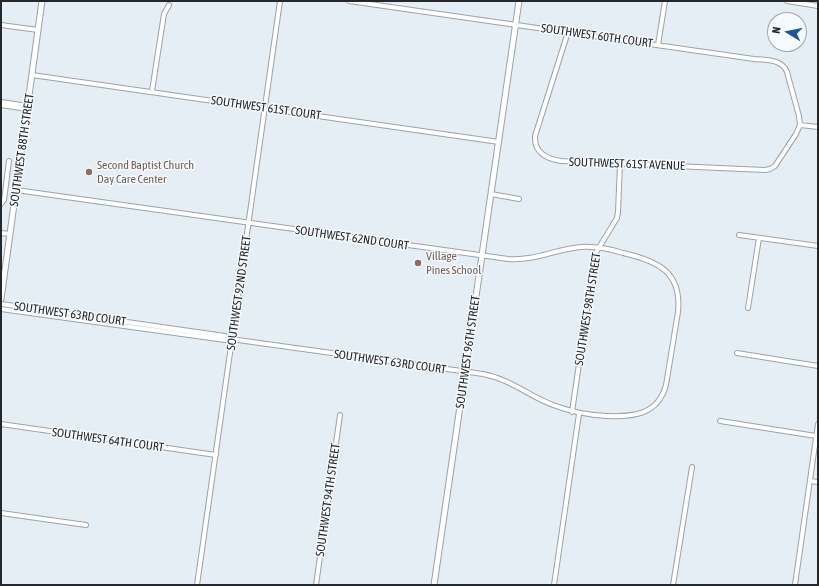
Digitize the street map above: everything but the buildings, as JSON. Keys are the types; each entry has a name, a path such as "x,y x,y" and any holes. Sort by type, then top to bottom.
{"street":[{"name":"SOUTHWEST 88TH STREET","path":"1,299 42,1"},
{"name":"SOUTHWEST 92ND STREET","path":"197,585 280,1"},
{"name":"SOUTHWEST 60TH COURT","path":"349,1 770,61 782,64 787,72 800,125"},
{"name":"SOUTHWEST 96TH STREET","path":"434,585 519,1"},
{"path":"658,45 665,1"},
{"path":"787,1 818,6"},
{"path":"152,91 164,14 169,5"},
{"path":"1,25 38,30"},
{"name":"SOUTHWEST 61ST AVENUE","path":"568,32 536,132 535,140 536,146 543,155 553,160 768,170 777,163 800,125"},
{"name":"SOUTHWEST 61ST COURT","path":"32,74 499,142"},
{"path":"1,102 28,108"},
{"path":"1,105 28,108"},
{"path":"800,125 818,127"},
{"path":"1,204 4,200 9,161"},
{"name":"SOUTHWEST 98TH STREET","path":"572,412 593,266 598,248 618,216 620,164"},
{"name":"SOUTHWEST 62ND COURT","path":"16,190 508,259 528,259 570,248 583,247 620,252 651,261 668,272 676,285 679,302 665,388 657,403"},
{"path":"491,194 519,199"},
{"path":"1,233 10,234"},
{"path":"738,235 818,246"},
{"path":"748,308 759,238"},
{"name":"SOUTHWEST 63RD COURT","path":"1,304 95,320 184,332 225,340 500,378 539,400 579,414 606,416 634,415 646,411 657,403"},
{"name":"SOUTHWEST 63RD COURT","path":"1,309 50,313"},
{"path":"737,353 818,366"},
{"path":"554,585 579,414"},
{"name":"SOUTHWEST 94TH STREET","path":"316,585 340,415"},
{"path":"720,421 816,436"},
{"name":"SOUTHWEST 64TH COURT","path":"1,424 216,455"},
{"path":"795,585 818,424"},
{"path":"673,585 692,467"},
{"path":"810,481 818,482"},
{"path":"1,513 86,525"}],"place":[{"name":"Second Baptist Church Day Care Center","path":"89,172"},
{"name":"Village Pines School","path":"418,263"}]}
